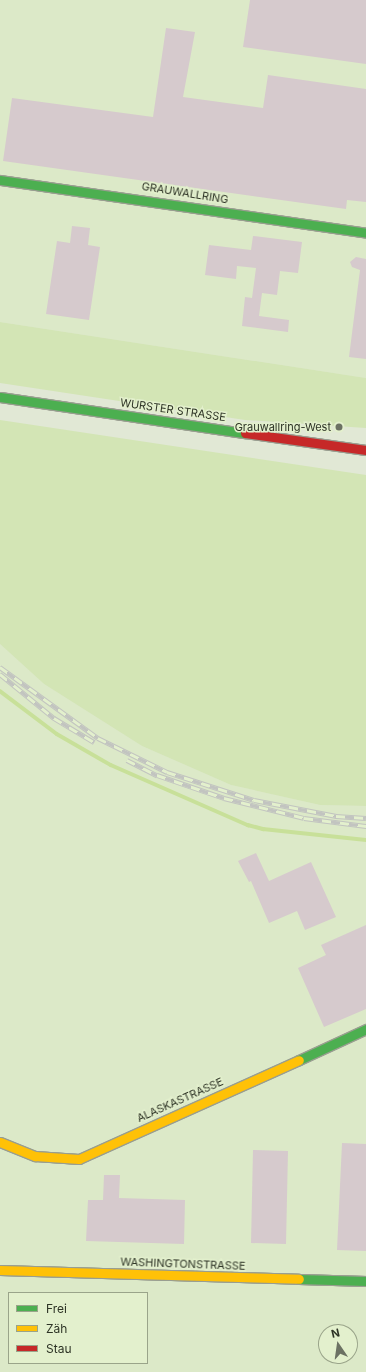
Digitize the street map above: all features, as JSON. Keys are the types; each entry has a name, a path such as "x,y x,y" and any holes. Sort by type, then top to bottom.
{"street":[{"name":"GRAUWALLRING","path":"0,180 366,233"},
{"name":"WURSTER STRASSE","path":"0,397 366,450"},
{"name":"ALASKASTRASSE","path":"0,1142 34,1156 55,1159 79,1159 366,1029"},
{"name":"WASHINGTONSTRASSE","path":"0,1270 366,1281"}],"shaded area":[{"path":"0,0 366,0 366,378 0,322"},
{"path":"0,322 366,378 366,428 245,420 0,383"},
{"path":"0,420 366,475 366,806 320,805 231,785 142,746 44,684 0,644"},
{"path":"0,644 44,684 142,746 231,785 320,805 366,806 366,1372 0,1372"}],"building":[{"path":"250,0 366,0 366,64 243,47"},
{"path":"166,28 195,32 183,97 263,108 268,75 366,89 366,202 347,200 346,209 3,161 12,98 153,117"},
{"path":"72,226 90,228 88,245 100,247 89,320 46,314 57,241 70,243"},
{"path":"253,236 302,242 298,273 280,271 277,295 262,293 259,316 289,320 288,332 242,326 245,297 252,298 256,268 237,266 236,279 205,275 209,245 251,250"},
{"path":"356,257 366,259 366,359 349,357 360,270 352,267 350,262"},
{"path":"256,853 269,881 311,862 336,917 305,930 297,911 269,923 251,881 249,882 238,861"},
{"path":"366,925 366,1009 324,1027 298,968 326,955 321,945"},
{"path":"342,1143 366,1144 366,1251 337,1250"},
{"path":"253,1150 288,1151 286,1244 251,1243"},
{"path":"104,1175 120,1175 119,1198 185,1200 184,1244 86,1241 88,1200 103,1200"}],"waterway":[{"path":"0,691 57,734 111,765 248,825 263,829 366,840"}],"railway":[{"path":"0,667 98,738 167,772 254,800 336,816 366,818"},
{"path":"0,674 54,718 94,742"},
{"path":"127,760 157,775 224,798 304,818 366,826"}],"traffic: fast":[{"path":"0,180 366,233"},
{"path":"0,397 245,433"},
{"path":"299,1060 366,1029"},
{"path":"299,1279 366,1281"}],"traffic: slow":[{"path":"0,1142 35,1156 79,1159 299,1060"},
{"path":"0,1270 299,1279"}],"traffic: jam":[{"path":"245,433 366,450"}],"place":[{"name":"Grauwallring-West","path":"339,427"}]}
